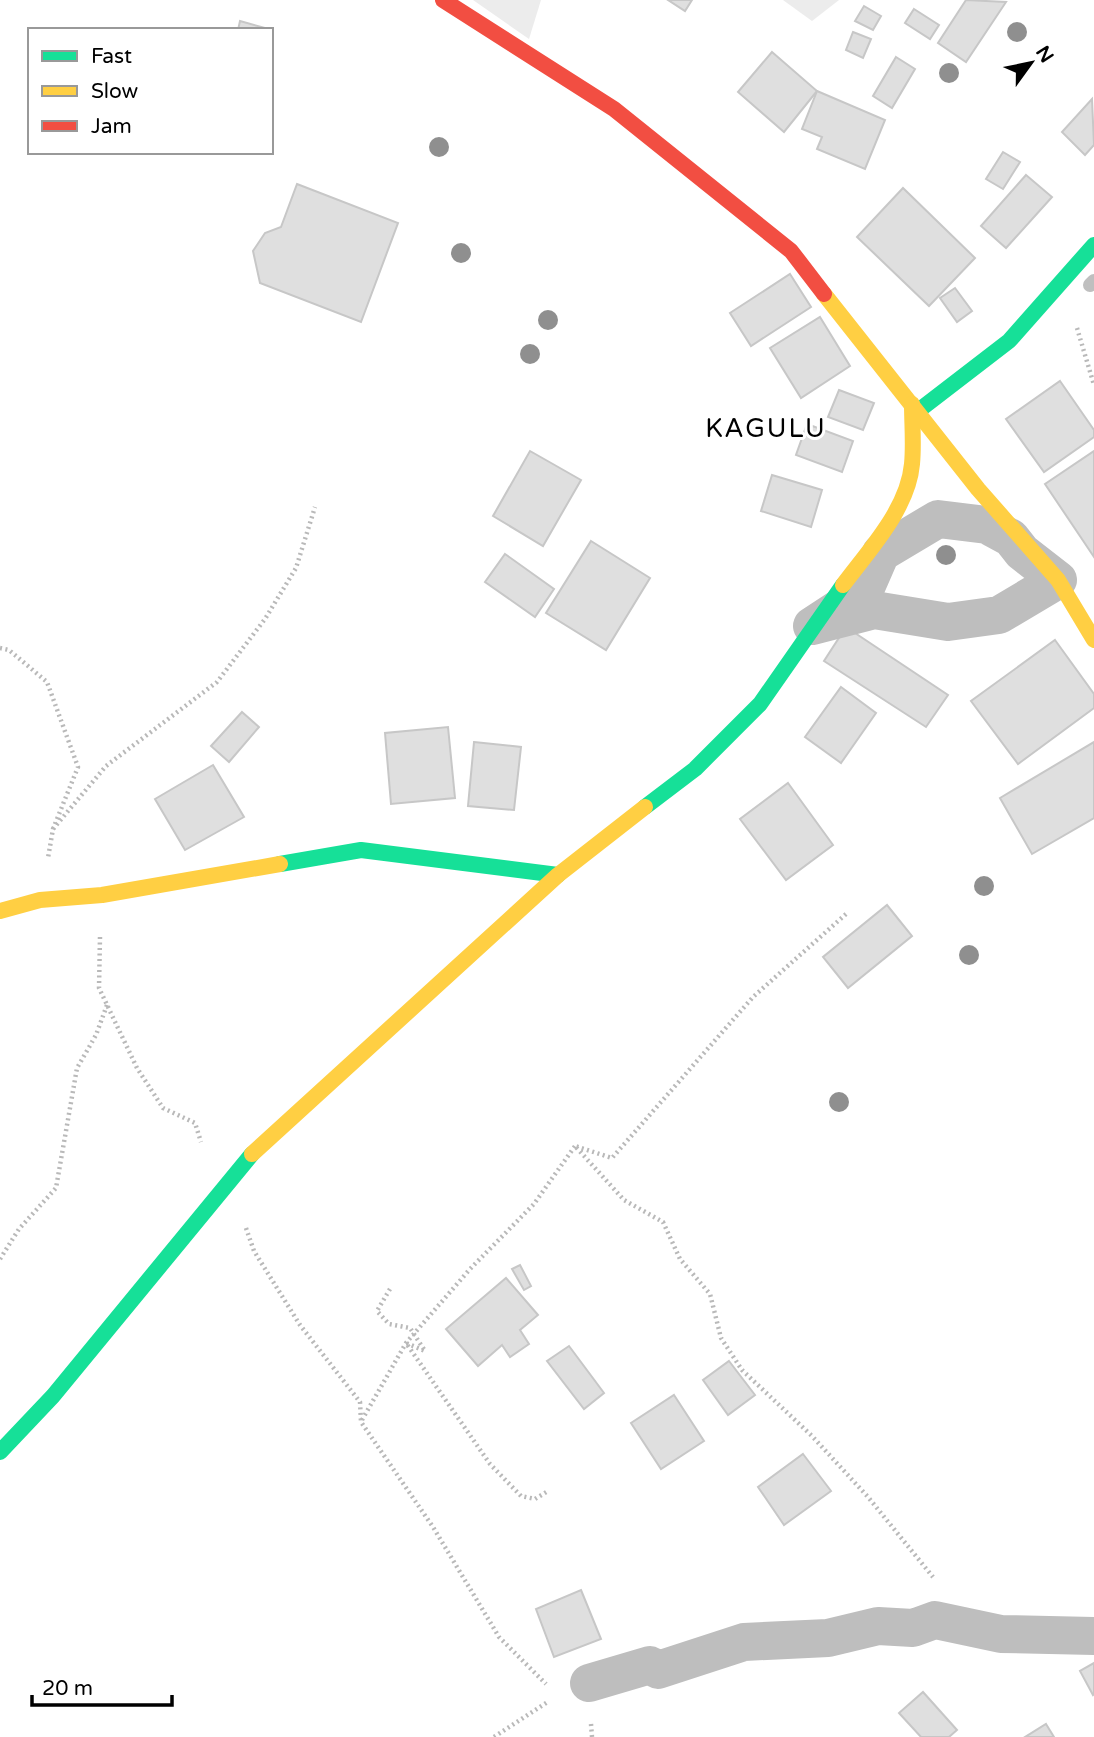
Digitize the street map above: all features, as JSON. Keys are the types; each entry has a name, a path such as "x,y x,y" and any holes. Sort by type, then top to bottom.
{"street":[{"path":"443,0 614,109 791,251 978,489 1058,580 1094,640"},
{"path":"915,408 1009,341 1094,245"},
{"path":"0,1452 53,1396 228,1179 259,1146 558,875 695,769 760,704 812,626 880,535 903,496 912,466 915,408"},
{"path":"812,626 864,592 881,554 938,519 987,525 1010,538 1022,552 1058,580"},
{"path":"812,626 874,610 948,622 999,615 1058,580"},
{"path":"0,911 40,900 102,895 361,850 558,875"},
{"path":"572,1688 650,1665 657,1670 744,1642 828,1638 878,1626 913,1628 935,1620 1001,1634 1094,1636"}],"path":[{"path":"53,829 106,765 217,682 265,619 296,568 315,507"},
{"path":"0,648 9,650 47,682 79,767 53,829 40,900"},
{"path":"102,895 99,988 137,1068 163,1108 195,1123 205,1158 228,1179 254,1251 300,1325 360,1402 361,1422 433,1527 499,1637 572,1688 592,1737"},
{"path":"575,1146 612,1158 753,997 846,914"},
{"path":"0,1259 19,1229 56,1188 77,1068 96,1034 107,1005"},
{"path":"361,1422 406,1343 470,1269 534,1204 575,1146"},
{"path":"575,1146 624,1200 663,1222 680,1259 710,1294 721,1338 741,1370 811,1436 933,1573 935,1620"},
{"path":"390,1289 377,1311 388,1324 410,1328 425,1351 406,1343"},
{"path":"406,1343 490,1464 521,1496 536,1499 548,1492"},
{"path":"494,1737 572,1688"}],"shaded area":[{"path":"473,0 541,0 529,39"},
{"path":"783,0 839,0 812,21"}],"building":[{"path":"668,0 692,0 685,11"},
{"path":"966,0 1006,2 966,62 938,43"},
{"path":"864,6 881,16 873,30 855,21"},
{"path":"914,9 939,25 930,39 905,23"},
{"path":"240,21 265,28 238,28"},
{"path":"853,32 871,39 863,58 846,50"},
{"path":"772,52 817,91 784,132 738,92"},
{"path":"896,57 915,69 892,108 873,96"},
{"path":"817,91 885,120 865,169 817,149 822,137 802,129"},
{"path":"1092,99 1094,145 1085,155 1062,132"},
{"path":"1003,152 1020,162 1003,189 986,179"},
{"path":"1026,175 1052,197 1006,248 981,226"},
{"path":"297,184 398,223 361,322 260,283 253,251 265,233 281,227"},
{"path":"903,188 975,258 929,306 857,237"},
{"path":"790,274 811,307 751,346 730,313"},
{"path":"955,288 972,311 957,322 940,298"},
{"path":"820,317 850,366 801,398 770,348"},
{"path":"1060,381 1094,430 1094,437 1044,472 1006,419"},
{"path":"839,390 874,403 863,430 828,417"},
{"path":"807,424 853,441 842,472 796,455"},
{"path":"530,451 581,480 543,546 493,516"},
{"path":"1094,451 1094,557 1045,484"},
{"path":"772,475 822,490 811,527 761,511"},
{"path":"591,541 650,578 606,650 546,613"},
{"path":"505,554 554,589 535,617 485,582"},
{"path":"846,627 948,695 926,727 824,661"},
{"path":"1055,640 1094,694 1094,708 1018,764 971,701"},
{"path":"841,687 876,713 841,763 805,737"},
{"path":"242,712 259,727 229,762 211,746"},
{"path":"448,727 455,798 391,804 385,733"},
{"path":"474,742 521,747 514,810 468,806"},
{"path":"1094,742 1094,818 1032,854 1000,798"},
{"path":"213,765 244,817 185,850 155,799"},
{"path":"788,783 833,845 786,880 740,819"},
{"path":"887,905 912,936 848,988 823,957"},
{"path":"520,1265 531,1286 524,1290 512,1269"},
{"path":"506,1278 538,1315 520,1330 529,1344 510,1357 502,1345 478,1366 446,1329"},
{"path":"569,1346 604,1393 584,1409 547,1361"},
{"path":"729,1361 755,1395 728,1415 703,1380"},
{"path":"674,1395 704,1441 661,1469 631,1423"},
{"path":"803,1454 831,1491 784,1525 758,1487"},
{"path":"581,1590 601,1639 554,1657 536,1609"},
{"path":"1094,1663 1094,1694 1093,1695 1080,1671"},
{"path":"923,1692 957,1730 949,1737 921,1737 899,1713"},
{"path":"1046,1724 1054,1737 1025,1737"}],"waterway":[{"path":"1090,285 1094,281"}],"traffic: fast":[{"path":"918,411 1009,341 1094,245"},
{"path":"645,807 695,769 760,704 843,585"},
{"path":"280,864 361,850 558,875"},
{"path":"0,1452 53,1396 252,1154"}],"traffic: slow":[{"path":"824,294 978,489 1058,580 1094,640"},
{"path":"843,585 886,528 903,497 912,464 912,404"},
{"path":"252,1154 558,875 645,807"},
{"path":"0,911 40,900 102,895 280,864"}],"traffic: jam":[{"path":"443,0 614,109 791,251 824,294"}],"district":[{"name":"KAGULU","path":"766,428"}]}
